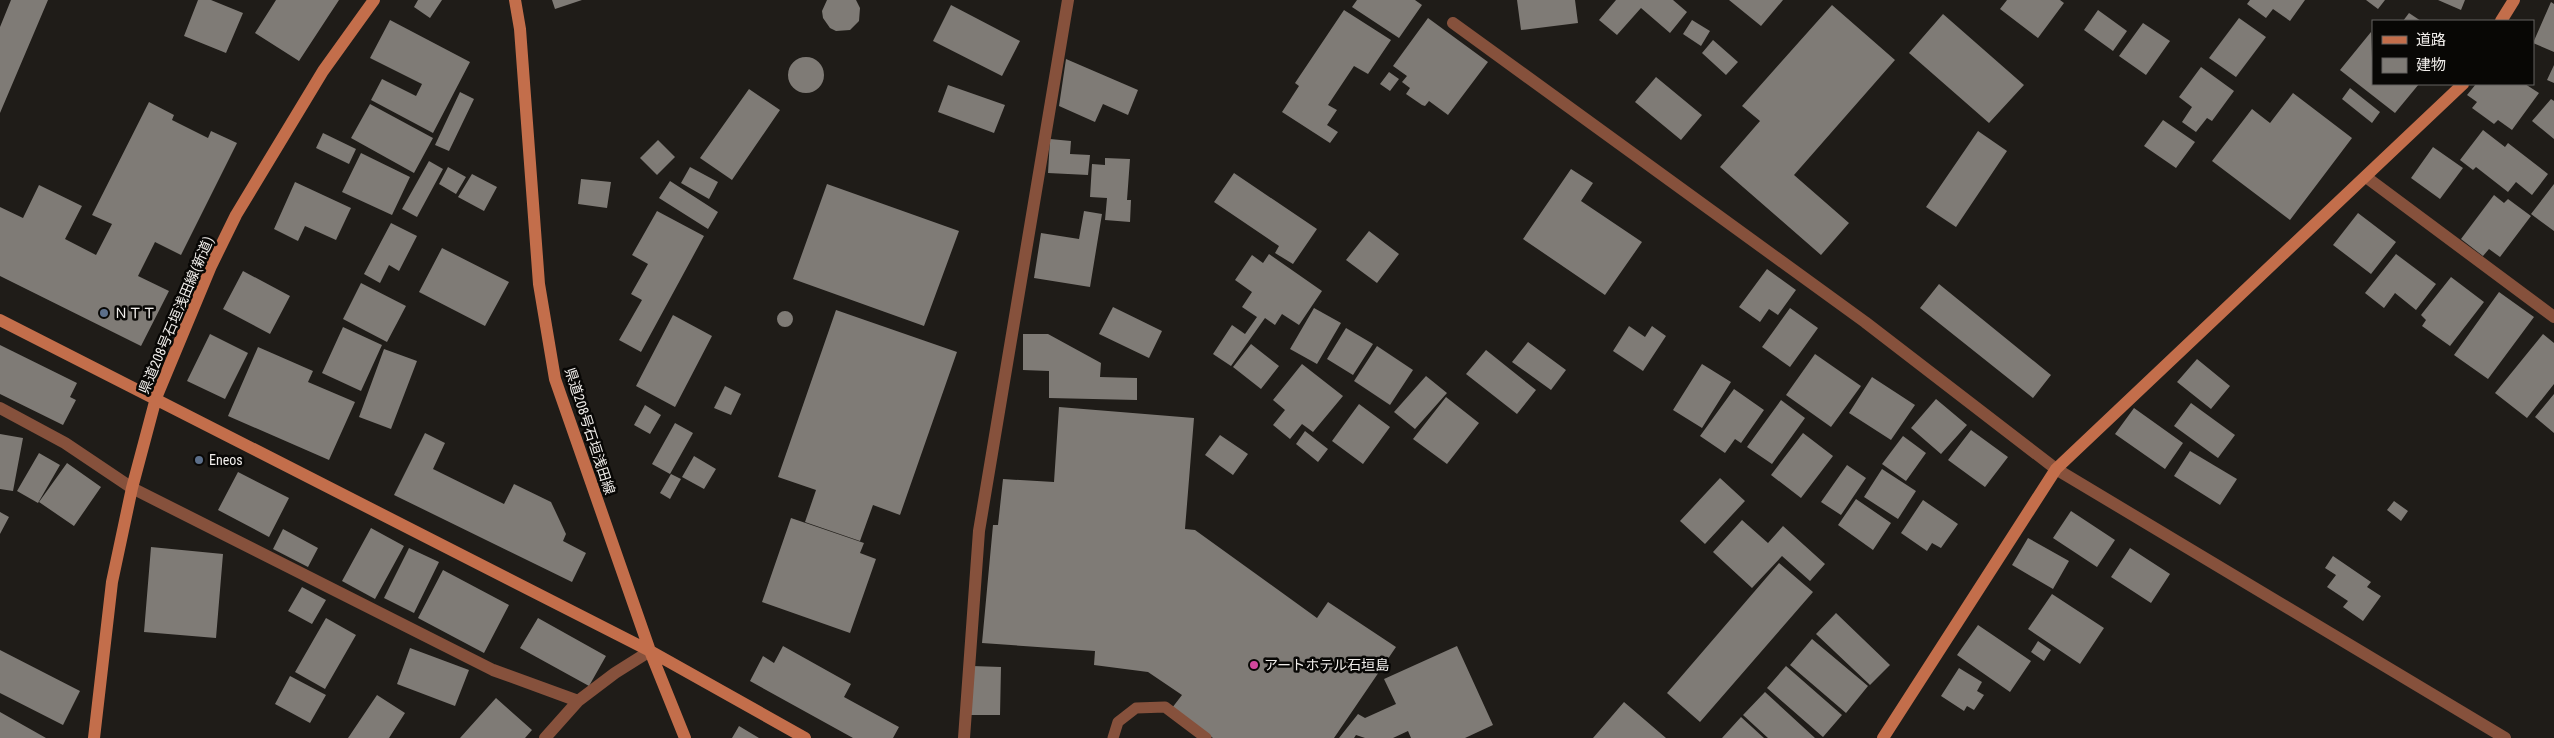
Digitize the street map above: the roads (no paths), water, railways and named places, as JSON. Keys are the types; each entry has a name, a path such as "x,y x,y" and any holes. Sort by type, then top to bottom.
{"street":[{"name":"県道208号石垣浅田線(新道)","path":"94,738 112,582 132,488 156,398 211,266 236,215 323,71 374,0"},
{"name":"県道208号石垣浅田線","path":"516,0 520,29 539,284 555,380 650,651 685,738"},
{"path":"964,738 979,531 1068,0"},
{"path":"2502,20 2514,0"},
{"path":"1453,23 1865,322 2056,469 2506,738"},
{"path":"1883,738 2056,469 2462,85"},
{"path":"2366,177 2554,316"},
{"path":"0,320 650,651 805,738"},
{"path":"0,408 65,443 132,488 493,670 578,701"},
{"path":"545,738 578,701 615,673 650,651"}],"lane":[{"path":"1113,738 1118,722 1136,708 1165,707 1206,738"}],"place":[{"name":"ＮＴＴ","path":"104,313"},
{"name":"Eneos","path":"199,460"},
{"name":"アートホテル石垣島","path":"1254,665"}]}
